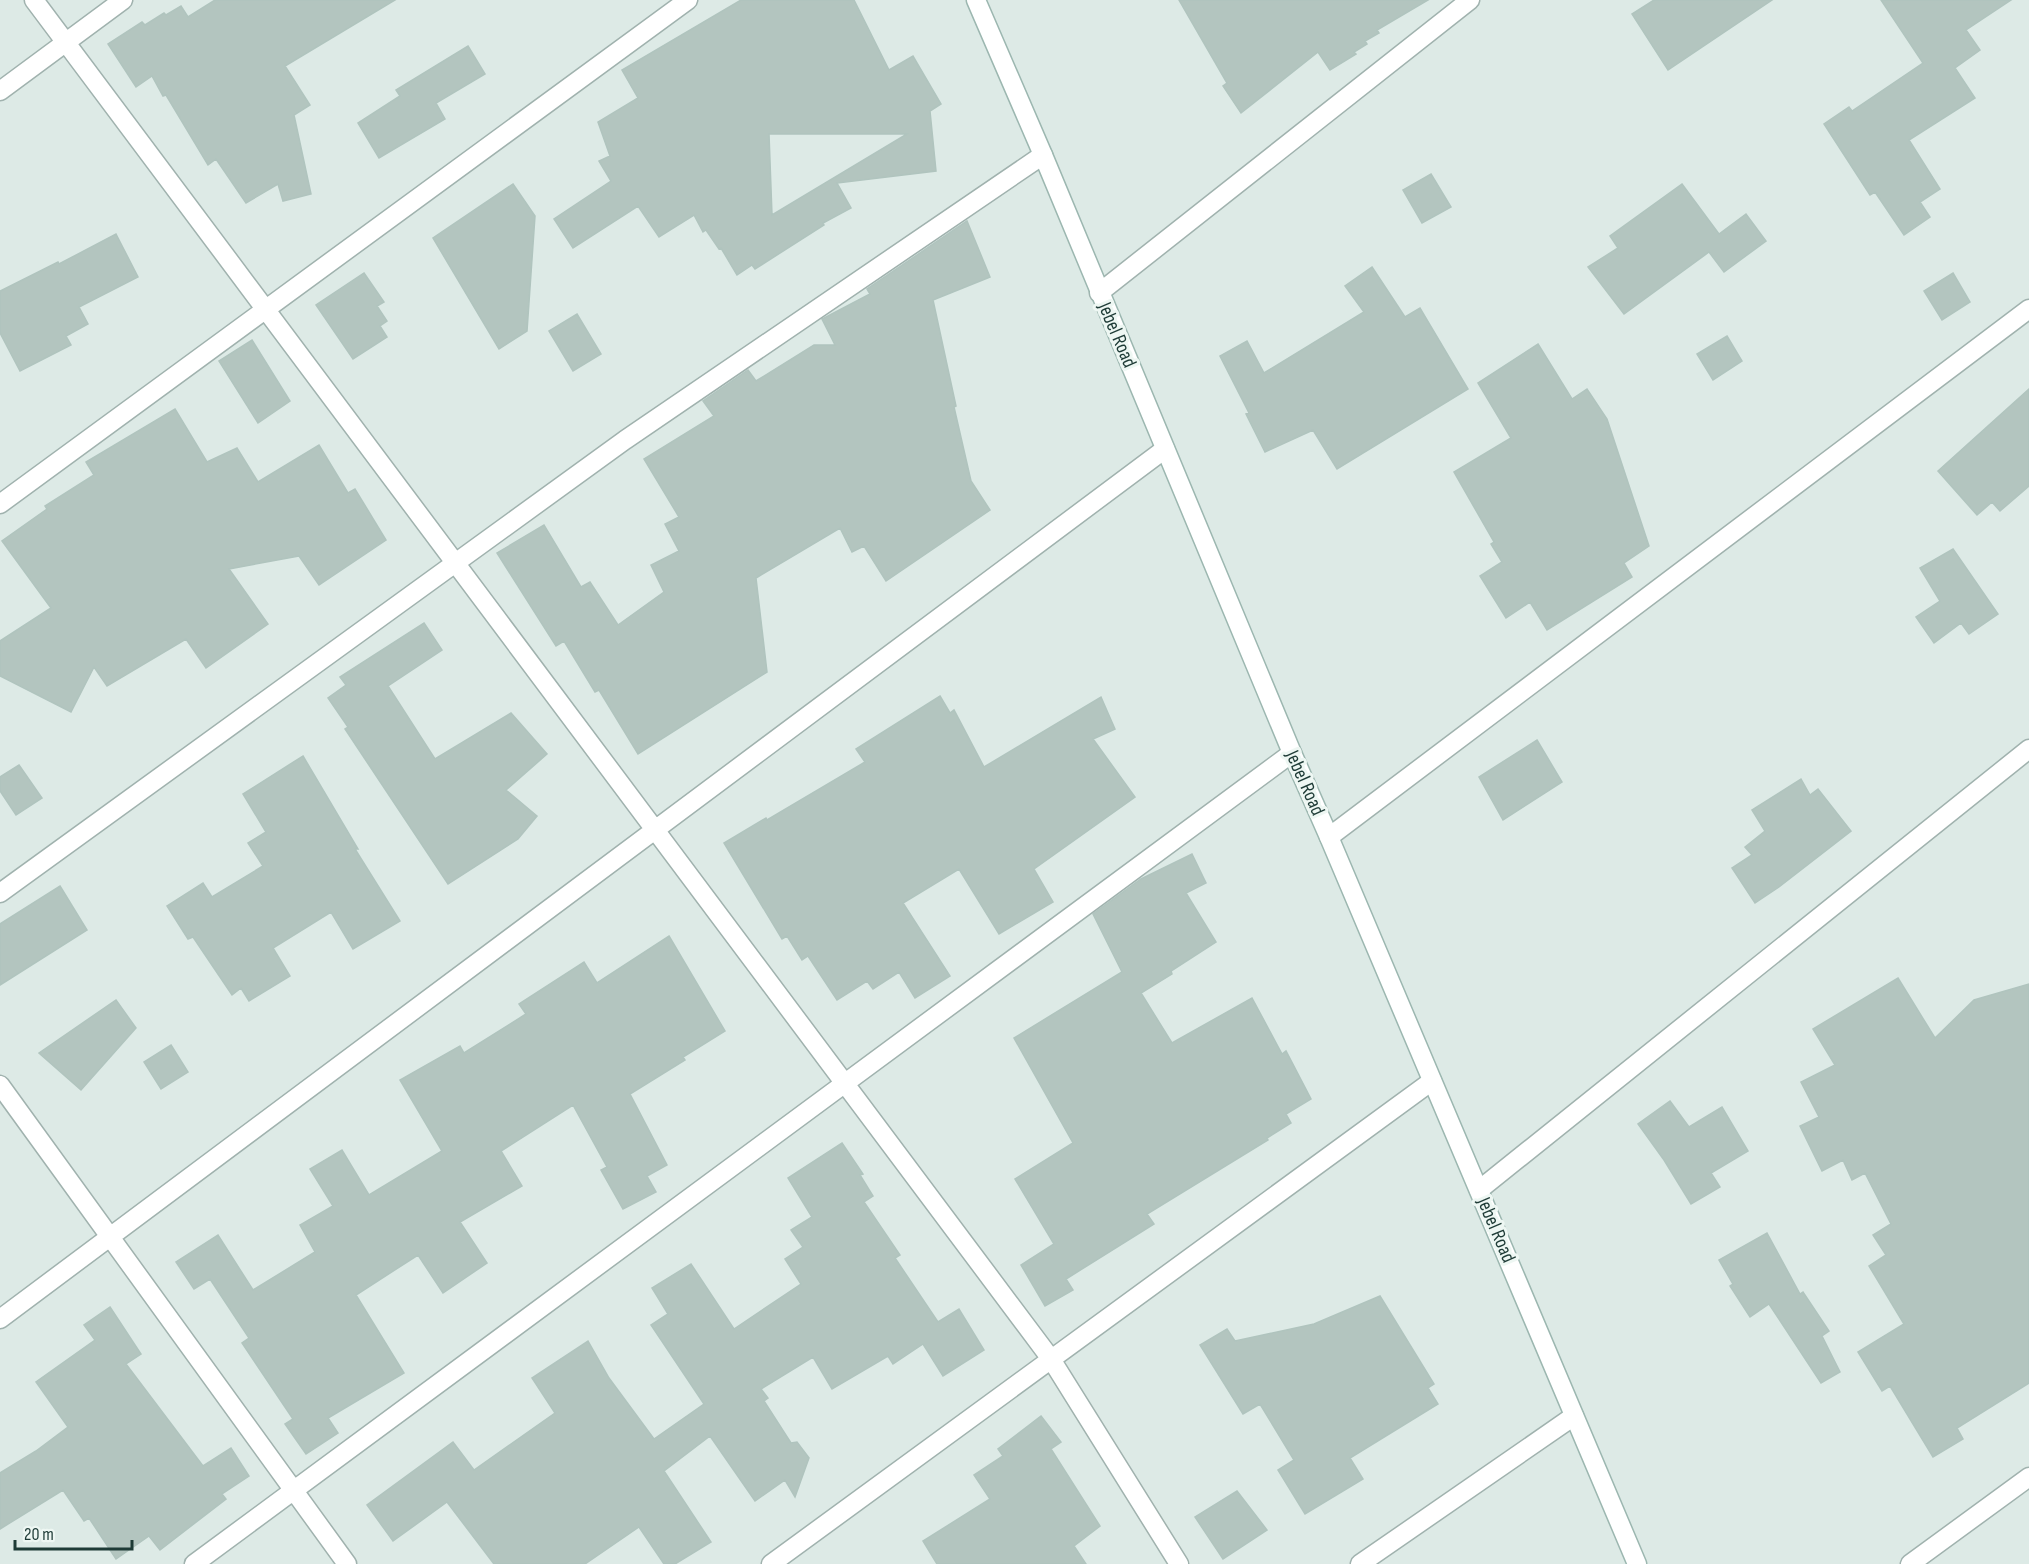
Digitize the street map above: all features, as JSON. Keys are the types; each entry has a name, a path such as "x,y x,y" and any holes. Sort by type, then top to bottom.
{"street":[{"path":"34,0 1051,1359 1179,1564"},
{"path":"0,91 123,0"},
{"path":"0,504 688,0"},
{"name":"Jebel Road","path":"976,0 1043,155 1292,753 1637,1564"},
{"path":"1099,293 1470,0"},
{"path":"0,893 625,440 1043,155"},
{"path":"1329,837 2029,309"},
{"path":"0,1319 1165,449"},
{"path":"1479,1190 2029,749"},
{"path":"194,1564 1292,753"},
{"path":"771,1564 1432,1081"},
{"path":"0,1085 347,1564"},
{"path":"1360,1564 1574,1416"},
{"path":"1910,1564 2029,1478"}],"building":[{"path":"215,0 395,0 285,66 310,105 294,115 311,194 283,201 278,184 246,203 216,159 208,165 152,76 136,87 108,44 142,22 145,25 181,6 188,17"},
{"path":"741,0 854,0 889,70 913,56 941,104 930,111 936,171 837,183 851,208 823,223 824,225 755,269 752,265 737,275 721,248 719,249 706,230 703,232 694,215 659,237 638,206 573,248 554,219 611,181 599,161 610,156 598,122 638,98 622,70","holes":["769,134 907,134 772,215"]},
{"path":"1179,0 1428,0 1377,30 1379,33 1365,41 1367,44 1354,52 1356,54 1330,70 1318,52 1241,113 1223,86 1227,83"},
{"path":"1654,0 1772,0 1668,70 1632,14"},
{"path":"1881,0 2011,0 1966,30 1980,50 1955,68 1975,98 1909,140 1940,189 1920,202 1930,217 1904,235 1875,192 1870,195 1824,124 1849,107 1852,111 1923,63"},
{"path":"468,46 485,74 436,103 445,119 379,158 358,123 400,96 396,90"},
{"path":"1431,174 1451,207 1422,223 1403,190"},
{"path":"513,184 535,216 527,331 499,349 433,238"},
{"path":"1682,184 1719,234 1746,214 1766,241 1724,272 1709,252 1624,314 1588,267 1618,248 1610,236"},
{"path":"967,221 990,277 933,300 971,481 990,510 886,581 864,546 852,552 840,528 756,578 767,672 638,754 599,690 595,692 564,641 556,646 497,553 544,525 581,587 590,582 618,625 664,592 651,565 679,551 665,524 679,517 644,459 714,416 703,401 748,370 756,381 814,345 835,345 822,319 870,294 867,289"},
{"path":"116,234 138,277 79,307 88,324 66,336 71,345 20,371 0,333 0,291"},
{"path":"1372,267 1405,317 1420,308 1468,389 1337,469 1313,430 1265,452 1246,414 1249,413 1220,356 1247,341 1264,373 1364,312 1345,286"},
{"path":"364,273 384,302 377,306 387,321 380,326 387,337 353,359 316,305"},
{"path":"1953,273 1970,302 1942,320 1924,291"},
{"path":"577,314 601,354 573,371 549,331"},
{"path":"1727,336 1742,361 1713,380 1697,354"},
{"path":"252,340 290,401 258,423 219,361"},
{"path":"1538,344 1572,399 1587,389 1607,419 1649,546 1624,563 1632,577 1547,630 1530,602 1506,618 1480,576 1502,562 1491,544 1494,542 1454,472 1511,438 1478,383"},
{"path":"2029,389 2029,486 2000,511 1992,502 1977,515 1938,471"},
{"path":"175,409 207,462 237,448 258,482 319,445 348,493 355,489 386,540 319,585 299,556 229,569 268,624 206,668 186,639 107,686 94,667 71,712 0,676 0,641 51,608 2,541 47,509 45,506 94,475 86,462"},
{"path":"1953,549 1998,614 1969,634 1961,623 1934,643 1916,617 1940,601 1920,568"},
{"path":"424,623 442,650 388,686 435,759 511,713 547,754 506,790 537,816 518,839 448,884 345,729 348,727 328,698 346,685 340,677"},
{"path":"940,696 950,713 954,710 984,767 1101,697 1115,729 1093,739 1135,797 1034,869 1053,902 999,934 959,869 903,903 950,976 915,998 899,972 873,989 867,981 837,1000 808,956 802,960 787,936 782,939 724,843 865,762 856,749"},
{"path":"1537,740 1562,782 1503,820 1479,777"},
{"path":"303,756 358,849 355,849 400,921 353,949 331,912 273,948 290,976 249,1001 241,988 232,995 193,937 188,939 167,906 203,883 212,897 263,866 248,843 266,832 243,794"},
{"path":"19,765 42,798 16,815 0,791 0,777"},
{"path":"1801,779 1810,795 1818,789 1851,831 1755,903 1732,868 1752,855 1745,847 1765,831 1752,810"},
{"path":"1192,854 1206,883 1186,893 1216,942 1141,993 1172,1043 1252,998 1282,1054 1286,1051 1311,1099 1286,1114 1291,1123 1267,1138 1268,1140 1147,1214 1154,1224 1066,1279 1073,1290 1045,1306 1021,1265 1054,1244 1015,1179 1073,1143 1014,1038 1122,972 1093,914 1141,879"},
{"path":"60,886 87,930 0,985 0,924"},
{"path":"669,936 725,1031 683,1057 685,1060 630,1094 667,1165 647,1176 656,1192 623,1209 601,1170 607,1167 573,1105 501,1151 522,1186 460,1222 487,1263 443,1293 418,1255 356,1295 404,1373 328,1418 338,1433 306,1454 285,1424 293,1419 242,1343 249,1338 210,1279 194,1289 176,1262 218,1235 253,1290 315,1252 300,1225 333,1206 310,1169 342,1150 369,1195 442,1151 400,1080 460,1046 464,1053 526,1014 519,1004 584,962 597,983"},
{"path":"1898,978 1935,1038 1974,1000 2029,984 2029,1383 1957,1428 1963,1439 1933,1457 1890,1386 1882,1391 1858,1352 1904,1324 1869,1266 1886,1255 1873,1235 1891,1224 1865,1173 1852,1180 1843,1160 1822,1171 1800,1126 1819,1117 1801,1082 1835,1065 1813,1029"},
{"path":"116,1000 136,1028 81,1090 39,1053"},
{"path":"171,1045 188,1072 161,1089 144,1062"},
{"path":"1670,1101 1689,1127 1722,1107 1748,1151 1711,1173 1720,1187 1691,1204 1638,1124"},
{"path":"842,1143 863,1174 860,1175 873,1196 864,1202 900,1255 895,1258 938,1322 959,1309 984,1350 943,1376 923,1344 893,1364 888,1356 832,1389 813,1357 761,1389 768,1398 764,1401 791,1443 797,1442 809,1458 795,1497 785,1480 755,1501 710,1436 664,1471 711,1542 675,1564 664,1564 639,1527 585,1564 494,1564 447,1502 393,1541 367,1505 453,1442 474,1470 555,1413 532,1378 588,1341 609,1378 654,1439 704,1404 651,1325 668,1314 652,1288 691,1264 734,1329 801,1284 785,1259 803,1247 791,1230 812,1217 788,1178"},
{"path":"1767,1233 1800,1294 1803,1292 1829,1331 1822,1336 1840,1372 1821,1383 1769,1304 1750,1317 1730,1286 1733,1284 1719,1260"},
{"path":"1380,1296 1434,1384 1428,1388 1438,1404 1350,1458 1363,1479 1305,1514 1278,1470 1294,1460 1260,1404 1243,1414 1200,1345 1227,1329 1235,1341 1314,1324"},
{"path":"110,1307 141,1354 126,1364 203,1466 231,1448 249,1476 222,1494 226,1499 160,1550 149,1536 116,1559 89,1518 84,1521 63,1490 0,1529 0,1473 36,1451 68,1427 36,1382 95,1340 84,1325"},
{"path":"1041,1416 1061,1442 1051,1449 1100,1526 1074,1546 1086,1564 937,1564 923,1541 990,1499 974,1475 1003,1456 998,1449"},
{"path":"1237,1491 1267,1530 1223,1559 1195,1517"}]}
